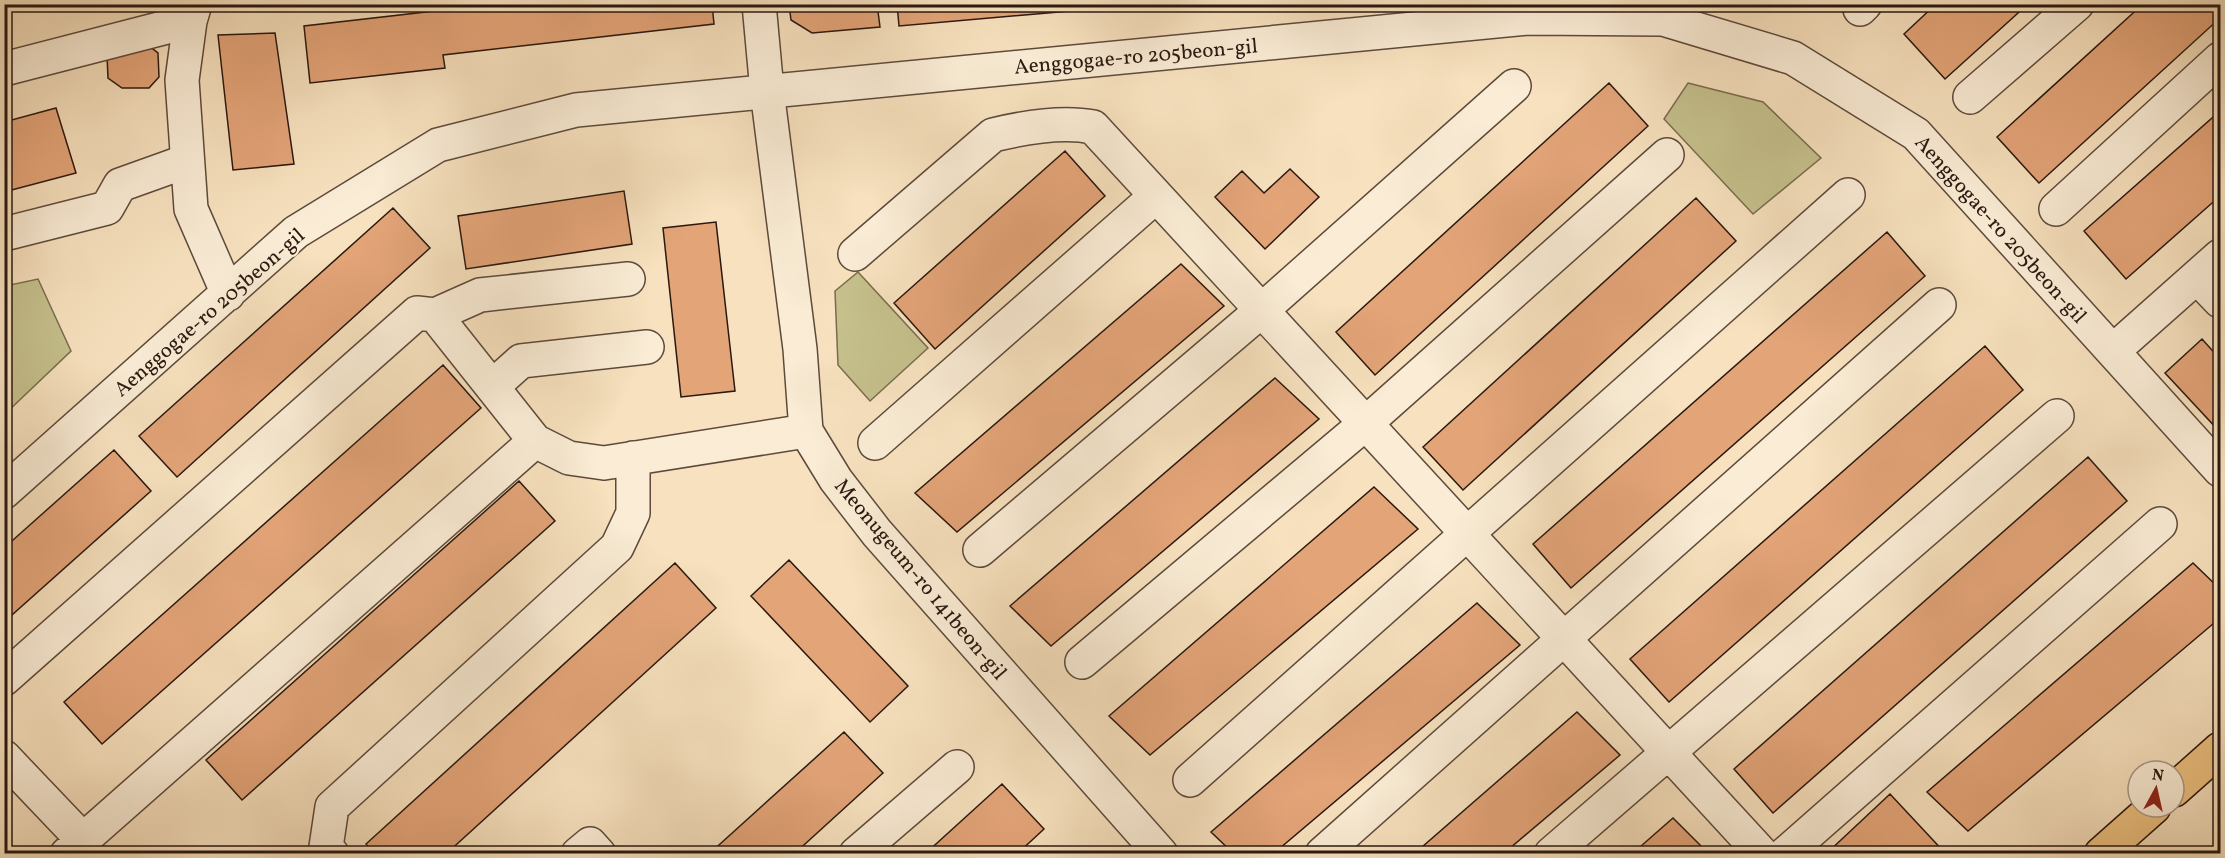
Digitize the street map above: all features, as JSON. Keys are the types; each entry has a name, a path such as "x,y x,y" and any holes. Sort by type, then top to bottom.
{"main road":[{"path":"2186,779 2220,749"},
{"path":"2101,854 2140,819"}],"street":[{"name":"Meonugeum-ro 141beon-gil","path":"759,4 800,350 807,431 836,480 877,533 1161,854"},
{"path":"1970,97 2077,4"},
{"path":"4,69 192,13 182,80 191,209 228,294"},
{"name":"Aenggogae-ro 205beon-gil","path":"4,492 296,232 438,145 576,110 768,91 1404,17 1663,19 1793,58 1916,134 2220,470"},
{"path":"2056,209 2220,59"},
{"path":"980,550 1262,310 1514,86"},
{"path":"855,254 993,135 1076,124 1093,127 1762,854"},
{"path":"1082,662 1366,423 1666,155"},
{"path":"4,234 107,208 120,185 188,161"},
{"path":"1190,780 1848,195"},
{"path":"875,443 1156,196"},
{"path":"2113,351 2209,267 2220,301"},
{"path":"4,679 417,313 435,315 480,295 628,279"},
{"path":"1322,854 1939,305"},
{"path":"435,315 535,441 569,458 604,463 807,431"},
{"path":"492,387 521,361 647,347"},
{"path":"1551,854 2057,416"},
{"path":"4,757 75,847 535,441"},
{"path":"332,854 326,847 332,807 617,546 633,513 633,458"},
{"path":"1785,854 2160,524"},
{"path":"856,854 957,767"},
{"path":"578,854 590,844 599,854"}],"shaded area":[{"path":"1688,83 1763,102 1821,158 1753,214 1664,119"},
{"path":"858,272 928,348 870,401 838,365 835,291"},
{"path":"38,279 71,351 5,414 5,286"}],"building":[{"path":"433,4 712,4 714,24 443,55 445,68 310,83 304,26 434,11"},
{"path":"789,4 877,4 880,27 812,33 791,20"},
{"path":"897,4 1151,4 899,26"},
{"path":"1936,4 2028,4 1945,79 1904,34"},
{"path":"2143,4 2220,4 2220,18 2039,183 1997,137"},
{"path":"275,33 294,164 233,170 218,35"},
{"path":"145,43 158,53 159,77 149,88 122,88 108,78 107,55"},
{"path":"1609,83 1648,126 1375,375 1336,332"},
{"path":"56,108 76,173 4,192 4,122"},
{"path":"2220,111 2220,196 2126,279 2084,231"},
{"path":"1065,151 1105,196 935,349 894,303"},
{"path":"1290,169 1319,197 1265,249 1215,197 1242,171 1264,193"},
{"path":"624,191 632,244 466,269 458,216"},
{"path":"1696,198 1736,241 1463,490 1423,447"},
{"path":"393,208 430,248 177,477 139,436"},
{"path":"716,222 735,391 681,397 663,228"},
{"path":"1887,232 1925,276 1571,588 1533,544"},
{"path":"1181,264 1224,306 957,532 915,493"},
{"path":"2202,339 2220,359 2220,432 2165,373"},
{"path":"1985,346 2023,390 1669,702 1630,659"},
{"path":"443,365 481,408 102,744 64,702"},
{"path":"1275,378 1319,419 1051,646 1010,606"},
{"path":"114,450 151,491 4,622 4,548"},
{"path":"2088,457 2127,501 1773,813 1734,769"},
{"path":"519,481 555,521 242,800 206,760"},
{"path":"1374,487 1418,529 1150,755 1109,716"},
{"path":"789,560 908,686 870,722 751,596"},
{"path":"675,563 716,608 446,854 375,854 366,844"},
{"path":"2193,563 2220,589 2220,618 1968,831 1927,792"},
{"path":"1477,603 1520,645 1273,854 1234,854 1211,832"},
{"path":"1577,712 1620,755 1503,854 1414,854"},
{"path":"844,732 883,773 794,854 709,854"},
{"path":"1002,784 1044,829 1017,854 925,854"},
{"path":"1890,794 1946,854 1826,854"},
{"path":"1673,818 1709,854 1632,854"}]}
